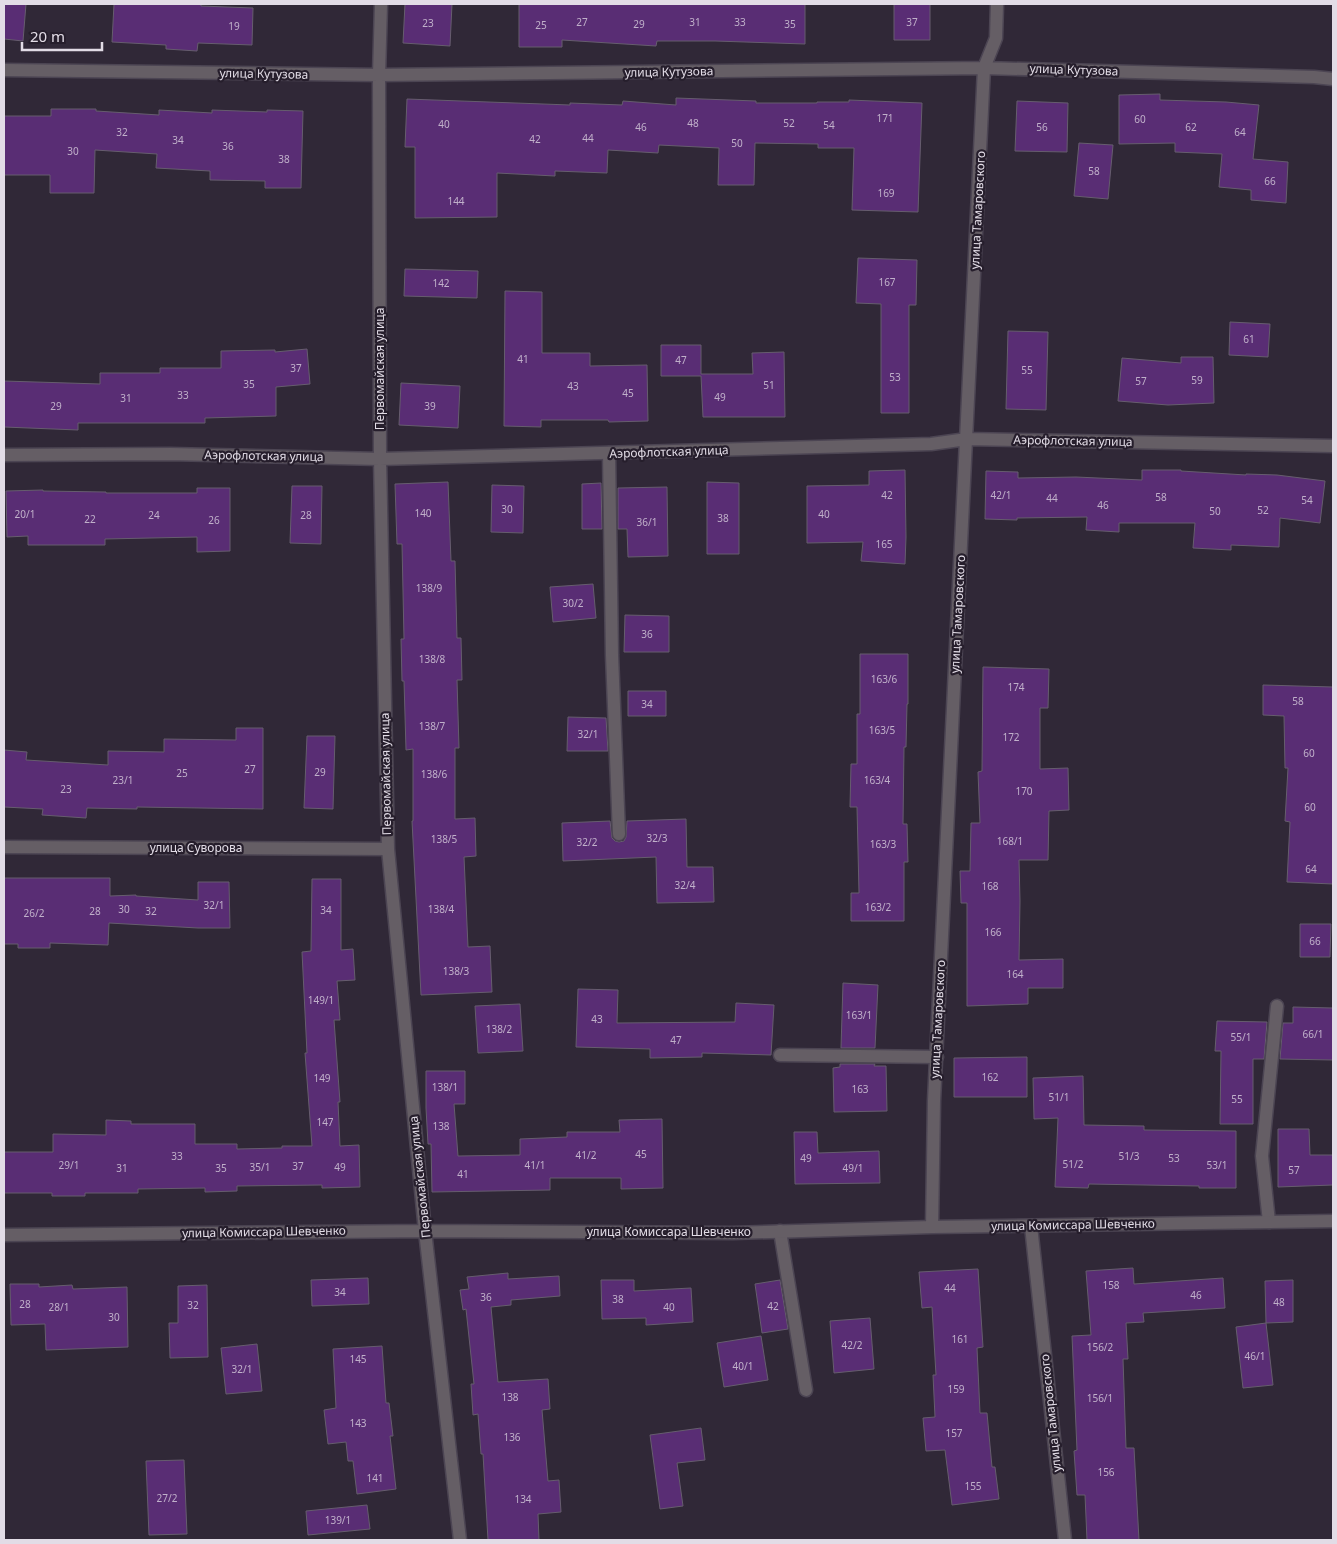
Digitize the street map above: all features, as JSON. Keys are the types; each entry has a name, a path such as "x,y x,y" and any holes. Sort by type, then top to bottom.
{"street":[{"name":"Первомайская улица","path":"381,4 379,76 380,459 388,849 425,1231 460,1540"},
{"name":"улица Тамаровского","path":"932,1227 934,1101 984,68 996,38 997,4"},
{"name":"улица Кутузова","path":"4,70 379,76 984,68 1314,77 1333,80"},
{"name":"Аэрофлотская улица","path":"4,455 170,454 380,459 931,444 967,439 1333,446"},
{"path":"609,453 612,655 618,834"},
{"name":"улица Суворова","path":"4,847 388,849"},
{"path":"1269,1222 1262,1156 1277,1006"},
{"path":"780,1056 937,1057"},
{"name":"улица Комиссара Шевченко","path":"4,1235 425,1231 733,1233 932,1227 1333,1221"},
{"name":"улица Тамаровского","path":"1031,1226 1065,1540"},
{"path":"780,1232 806,1390"}],"building":[{"path":"4,4 26,4 23,41 4,39"},
{"path":"114,4 201,4 201,6 253,8 252,45 198,43 197,51 166,49 166,45 112,42"},
{"path":"405,4 452,4 450,46 403,43"},
{"path":"519,4 805,4 805,44 657,41 656,46 562,40 562,47 519,47"},
{"path":"894,4 930,4 930,40 894,40"},
{"path":"1160,94 1160,100 1259,105 1253,159 1288,162 1286,203 1251,200 1251,190 1219,187 1222,154 1175,152 1175,143 1119,144 1119,95"},
{"path":"676,98 756,101 756,103 849,102 849,100 922,103 918,212 852,210 854,148 818,148 818,144 755,143 754,185 718,185 719,148 659,145 658,153 608,150 607,173 555,171 555,176 497,173 497,217 415,218 415,147 405,147 407,99 570,105 570,103 622,105 623,101 676,105"},
{"path":"1017,101 1068,103 1067,152 1015,151"},
{"path":"51,109 96,109 96,111 159,115 159,110 212,113 212,110 303,111 301,188 265,188 265,181 210,180 210,171 156,168 157,154 95,150 94,193 50,193 50,175 4,175 4,116 51,116"},
{"path":"1079,143 1113,145 1108,199 1074,196"},
{"path":"858,258 917,260 916,305 909,305 909,413 881,413 881,304 856,303"},
{"path":"405,269 478,271 477,298 404,296"},
{"path":"505,291 542,292 542,353 590,353 590,366 647,365 648,421 541,420 541,427 504,426"},
{"path":"1230,322 1270,324 1268,357 1229,355"},
{"path":"1008,331 1048,332 1046,410 1006,409"},
{"path":"661,345 701,345 701,374 753,374 752,353 784,352 785,417 703,417 701,376 661,376"},
{"path":"307,349 310,384 276,387 276,416 205,418 205,423 78,423 78,430 4,427 4,381 100,384 100,373 160,373 160,368 221,368 221,351 275,350 275,352"},
{"path":"1181,357 1213,357 1214,403 1168,405 1118,401 1122,358 1181,363"},
{"path":"401,383 460,386 458,428 399,425"},
{"path":"905,470 905,564 861,561 863,542 807,543 807,486 869,485 869,471"},
{"path":"1142,470 1277,475 1325,481 1320,523 1280,518 1279,547 1231,545 1231,550 1193,548 1195,523 1119,523 1119,532 1086,530 1087,517 1017,518 1017,520 985,519 986,471 1018,472 1018,478 1076,477 1142,480"},
{"path":"448,482 451,561 455,561 457,638 461,638 462,680 457,680 459,748 455,748 455,819 475,818 476,856 464,857 468,947 490,946 492,992 421,995 412,821 413,749 406,750 401,639 404,639 402,544 397,544 395,484"},
{"path":"707,482 739,483 739,554 707,554"},
{"path":"601,483 602,529 582,529 582,484"},
{"path":"492,485 524,486 523,533 491,532"},
{"path":"292,486 322,486 321,544 290,543"},
{"path":"667,487 668,556 628,557 627,529 618,529 618,488"},
{"path":"197,488 230,488 230,551 197,552 197,537 105,539 105,545 28,545 28,536 7,537 6,491 197,493"},
{"path":"593,584 596,618 553,622 550,587"},
{"path":"625,615 669,616 669,652 624,652"},
{"path":"860,654 908,654 903,824 907,824 908,862 904,862 904,921 851,921 851,893 859,893 857,807 850,807 851,764 857,764 857,714 860,714"},
{"path":"983,667 1049,669 1048,708 1040,708 1040,769 1068,768 1069,810 1049,811 1048,860 1019,860 1019,960 1063,959 1063,988 1028,988 1028,1004 967,1006 967,903 961,903 960,871 970,871 971,823 980,823 978,772 982,771"},
{"path":"1263,685 1333,687 1333,884 1287,882 1290,822 1285,821 1288,768 1285,768 1284,716 1263,715"},
{"path":"628,691 666,691 666,716 628,716"},
{"path":"568,717 606,718 608,751 567,751"},
{"path":"236,728 263,728 263,809 87,808 86,818 42,815 43,809 4,807 4,750 27,752 26,760 108,765 108,751 164,752 164,739 236,740"},
{"path":"307,736 335,736 333,809 304,808"},
{"path":"686,819 687,867 713,867 714,902 657,903 656,857 563,861 562,823 610,821 612,838 619,842 624,841 626,837 627,821"},
{"path":"4,878 110,878 110,896 136,895 198,900 198,882 229,882 230,928 109,923 108,945 50,943 50,948 18,948 18,944 4,944"},
{"path":"312,879 341,879 341,950 353,949 355,980 337,981 340,1020 334,1020 340,1102 338,1102 340,1146 359,1145 360,1187 322,1188 322,1185 237,1186 237,1191 205,1192 205,1188 138,1189 138,1193 85,1193 85,1196 52,1196 52,1193 4,1193 4,1152 53,1152 53,1134 106,1135 106,1120 131,1121 131,1124 195,1124 195,1144 237,1144 237,1149 312,1146 305,1053 307,1053 302,952 311,951"},
{"path":"1300,924 1331,924 1330,957 1300,957"},
{"path":"843,983 878,985 875,1048 841,1048"},
{"path":"578,989 618,990 617,1023 735,1022 736,1003 774,1005 771,1055 702,1053 702,1057 650,1058 650,1049 576,1047"},
{"path":"520,1004 523,1051 478,1053 475,1006"},
{"path":"1293,1007 1333,1008 1333,1060 1280,1059 1283,1023 1293,1023"},
{"path":"1217,1021 1267,1022 1264,1059 1253,1059 1253,1124 1220,1124 1221,1051 1215,1051"},
{"path":"1027,1057 1027,1097 954,1097 954,1058"},
{"path":"840,1064 875,1064 874,1066 886,1066 887,1111 834,1112 833,1068 840,1067"},
{"path":"426,1071 465,1071 465,1104 454,1104 458,1156 520,1155 520,1139 567,1137 567,1132 620,1132 619,1120 662,1119 663,1188 621,1189 621,1178 550,1178 550,1190 432,1192 431,1144 428,1144 426,1108"},
{"path":"1083,1076 1084,1125 1144,1126 1144,1130 1236,1131 1236,1188 1089,1184 1088,1188 1055,1187 1058,1118 1034,1119 1033,1078"},
{"path":"1278,1129 1309,1129 1310,1155 1333,1155 1333,1185 1278,1187"},
{"path":"794,1132 817,1132 818,1153 879,1151 880,1183 795,1184"},
{"path":"1133,1268 1134,1284 1223,1278 1225,1308 1143,1313 1144,1322 1126,1323 1128,1359 1123,1359 1126,1448 1134,1448 1139,1540 1087,1540 1085,1495 1077,1495 1074,1451 1077,1450 1072,1336 1091,1335 1086,1271"},
{"path":"978,1269 983,1347 977,1348 980,1413 987,1413 992,1467 995,1467 999,1499 952,1505 945,1450 926,1451 923,1418 935,1417 933,1375 936,1375 932,1307 922,1308 919,1272"},
{"path":"508,1273 508,1279 559,1276 560,1296 511,1300 511,1305 491,1307 498,1382 548,1379 550,1409 542,1410 548,1481 559,1480 561,1512 538,1514 539,1540 488,1540 483,1454 481,1454 478,1414 473,1415 471,1384 474,1384 466,1309 463,1310 460,1290 469,1289 467,1277"},
{"path":"368,1278 369,1304 312,1306 311,1280"},
{"path":"601,1280 634,1280 634,1291 691,1288 693,1322 646,1325 646,1318 602,1319"},
{"path":"780,1280 788,1329 762,1333 755,1284"},
{"path":"1293,1280 1293,1322 1266,1323 1265,1281"},
{"path":"10,1284 39,1284 39,1287 72,1285 73,1289 127,1287 128,1347 46,1350 45,1324 11,1325"},
{"path":"207,1285 208,1357 170,1358 169,1323 178,1323 178,1286"},
{"path":"870,1318 874,1369 834,1373 830,1321"},
{"path":"1266,1323 1273,1385 1243,1388 1236,1327"},
{"path":"761,1336 768,1380 724,1387 717,1343"},
{"path":"257,1344 262,1391 226,1394 221,1348"},
{"path":"382,1346 386,1403 389,1403 393,1436 390,1436 396,1489 357,1494 353,1461 348,1461 346,1442 328,1444 324,1410 336,1408 333,1349"},
{"path":"701,1428 705,1460 677,1463 683,1506 660,1509 650,1435"},
{"path":"184,1460 187,1534 149,1535 146,1461"},
{"path":"367,1505 370,1529 308,1535 306,1511"}]}
